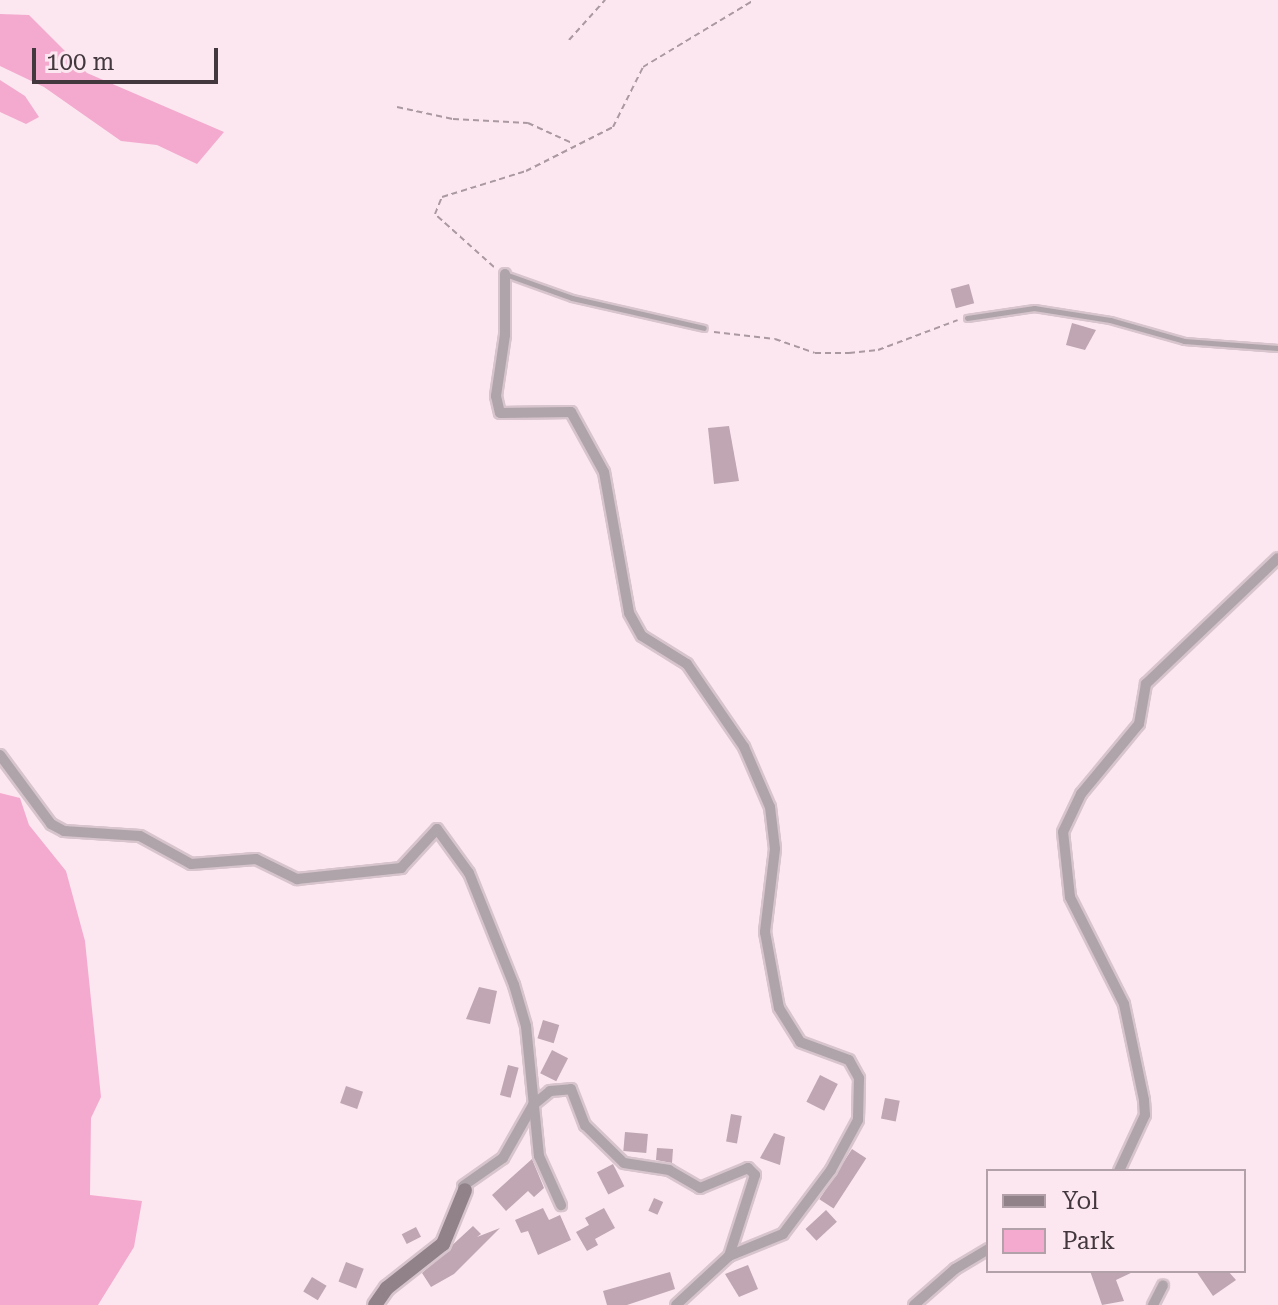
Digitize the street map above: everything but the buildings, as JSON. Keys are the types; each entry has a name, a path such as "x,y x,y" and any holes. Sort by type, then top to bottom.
{"street":[{"path":"505,274 505,335 496,396 500,413 571,412 604,472 629,613 642,636 687,664 744,747 770,807 775,849 765,932 779,1008 800,1042 849,1060 859,1078 858,1120 831,1170 783,1234 729,1256 676,1305"},
{"path":"1120,1169 1145,1115 1144,1100 1124,1004 1070,897 1063,832 1081,794 1139,724 1146,684 1278,558"},
{"path":"0,755 51,824 64,831 140,836 191,864 256,859 297,879 401,868 437,829 482,900 514,985 526,1026 539,1156 561,1205"},
{"path":"375,1305 387,1288 443,1244 465,1190 503,1158 533,1105 550,1091 571,1089 585,1125 624,1163 669,1170 700,1188 748,1168 755,1175 755,1188 729,1256"},
{"path":"914,1305 955,1269 986,1250"},
{"path":"1153,1305 1163,1285"}],"lane":[{"path":"505,274 572,298 704,328"},
{"path":"967,318 1034,308 1110,320 1184,341 1278,348"}],"path":[{"path":"569,40 605,0"},
{"path":"505,274 435,214 442,197 526,171 573,144 613,127 643,67 754,0"},
{"path":"397,107 453,119 528,123 573,144"},
{"path":"704,328 775,339 815,353 849,353 878,350 967,318"}],"green space":[{"path":"0,14 29,15 87,73 224,132 197,164 157,145 121,141 44,87 0,66"},
{"path":"0,80 25,96 39,117 26,124 0,112"},
{"path":"0,793 20,798 29,825 66,871 85,941 101,1097 91,1118 90,1195 142,1201 134,1247 98,1305 0,1305"}]}
